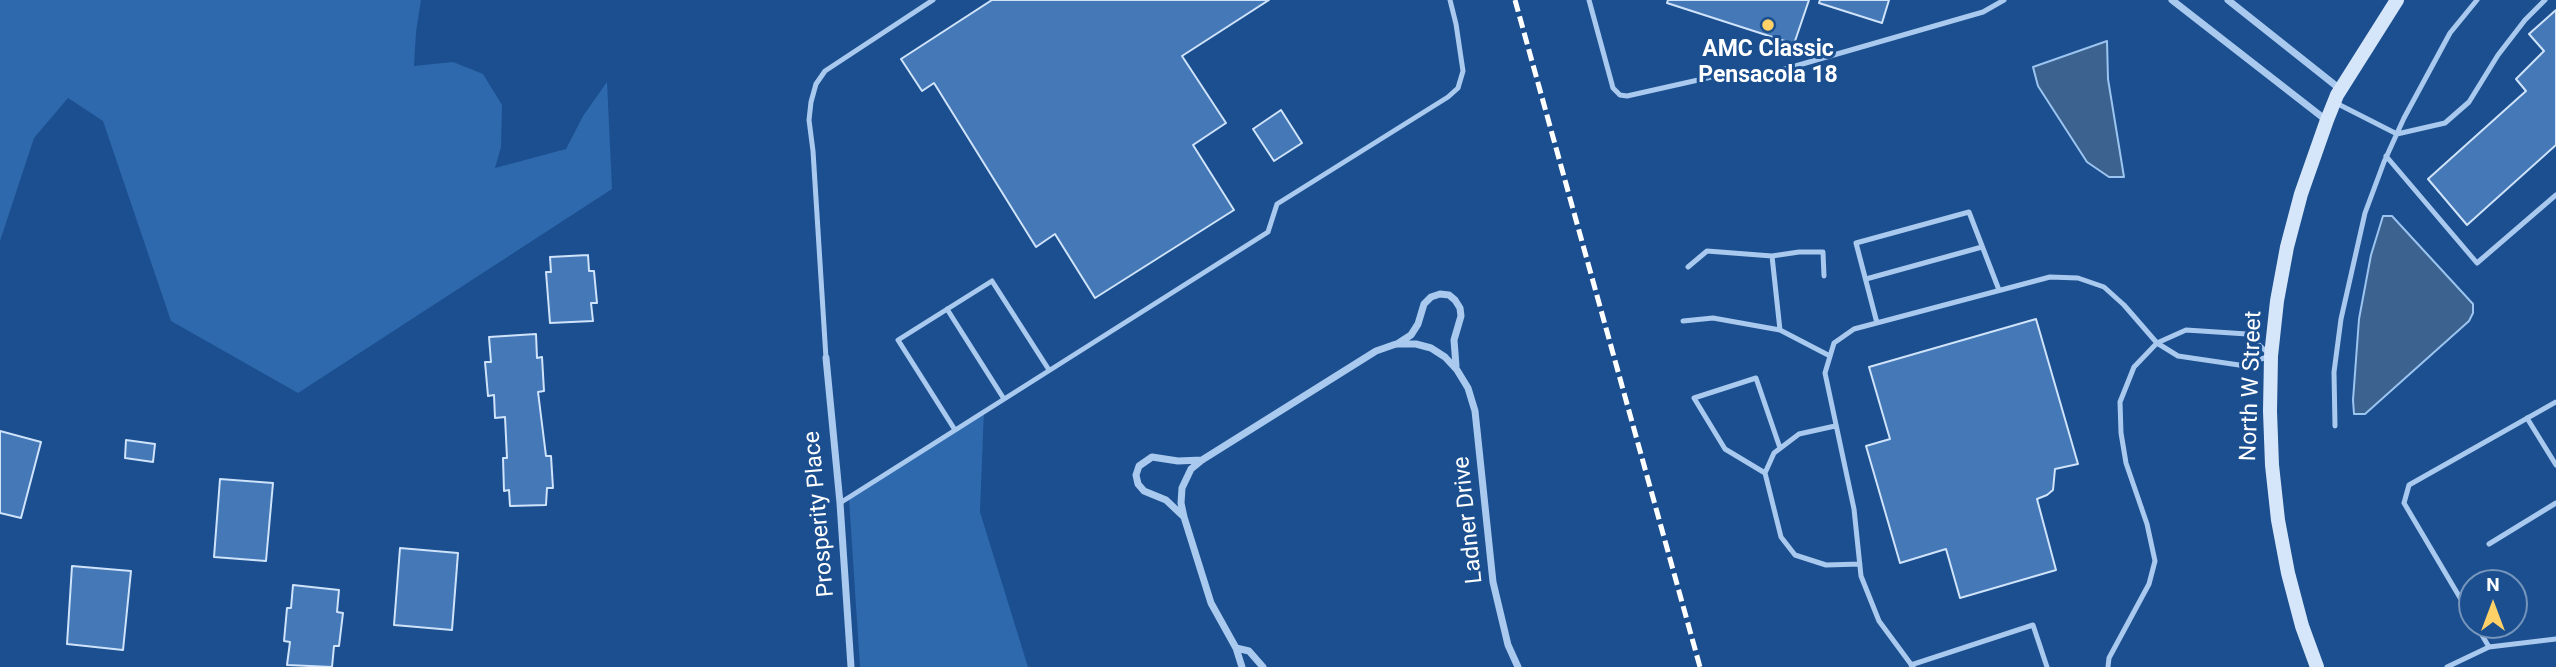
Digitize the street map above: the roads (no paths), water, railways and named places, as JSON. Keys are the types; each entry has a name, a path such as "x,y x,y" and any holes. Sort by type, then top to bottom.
{"main road":[{"name":"North W Street","path":"2317,667 2302,626 2278,520 2270,411 2277,301 2301,194 2327,120 2338,96 2397,0"}],"street":[{"path":"2172,0 2327,120"},
{"path":"2228,0 2338,96"},
{"name":"Ladner Drive","path":"1202,460 1364,357 1411,335 1418,324 1424,303 1440,294 1449,295 1455,300 1461,316 1454,340 1453,356 1457,370"},
{"name":"Ladner Drive","path":"1396,344 1416,344 1431,348 1445,357 1468,388 1475,411 1493,582 1508,645 1518,667"},
{"name":"Prosperity Place","path":"826,358 840,503 851,667"},
{"path":"1184,517 1166,500 1144,491 1138,484 1136,475 1139,466 1152,457 1178,461 1202,460"},
{"path":"1202,460 1191,469 1182,488 1181,503 1211,603 1236,648 1242,667"},
{"path":"1236,648 1249,651 1263,667"}],"lane":[{"path":"826,358 809,120 816,84 825,71 933,0"},
{"path":"840,503 1268,232 1277,204 1448,97 1458,88 1464,71 1450,0"},
{"path":"1588,0 1613,88 1620,95 1627,96 1716,76 1771,73 1983,12 2004,0"},
{"path":"2335,426 2334,372 2343,308 2365,213 2397,134 2450,33 2476,0"},
{"path":"2338,96 2397,134 2445,123 2469,102 2505,46 2545,0"},
{"path":"2386,156 2477,263 2556,195"},
{"path":"1877,323 1856,243 1969,212 1999,290"},
{"path":"1866,279 1982,247"},
{"path":"1688,267 1707,251 1772,256 1824,252 1824,276"},
{"path":"1772,256 1780,330"},
{"path":"2048,667 2033,625 1912,666 1879,621 1861,576 1854,509 1825,373 1834,343 1854,329 2050,277 2078,278 2104,287 2124,305 2157,343 2178,356 2239,365 2272,356"},
{"path":"955,430 898,340 992,281 1049,370"},
{"path":"947,309 1004,399"},
{"path":"1683,321 1713,318 1780,330 1830,356"},
{"path":"2108,667 2109,658 2149,584 2155,561 2147,524 2126,463 2121,433 2120,402 2134,367 2157,343 2186,330 2247,334 2272,356"},
{"path":"1765,473 1725,449 1694,398 1756,378 1780,448"},
{"path":"2458,594 2404,503 2409,485 2556,401"},
{"path":"2527,418 2556,465"},
{"path":"1835,426 1799,434 1773,453 1765,473 1781,537 1795,555 1826,565 1860,564"},
{"path":"2489,544 2556,503"},
{"path":"2484,639 2489,647"},
{"path":"2447,667 2489,647 2556,639"}],"railway":[{"path":"1515,0 1700,667"}],"place":[{"name":"AMC Classic Pensacola 18","path":"1768,25"}]}
